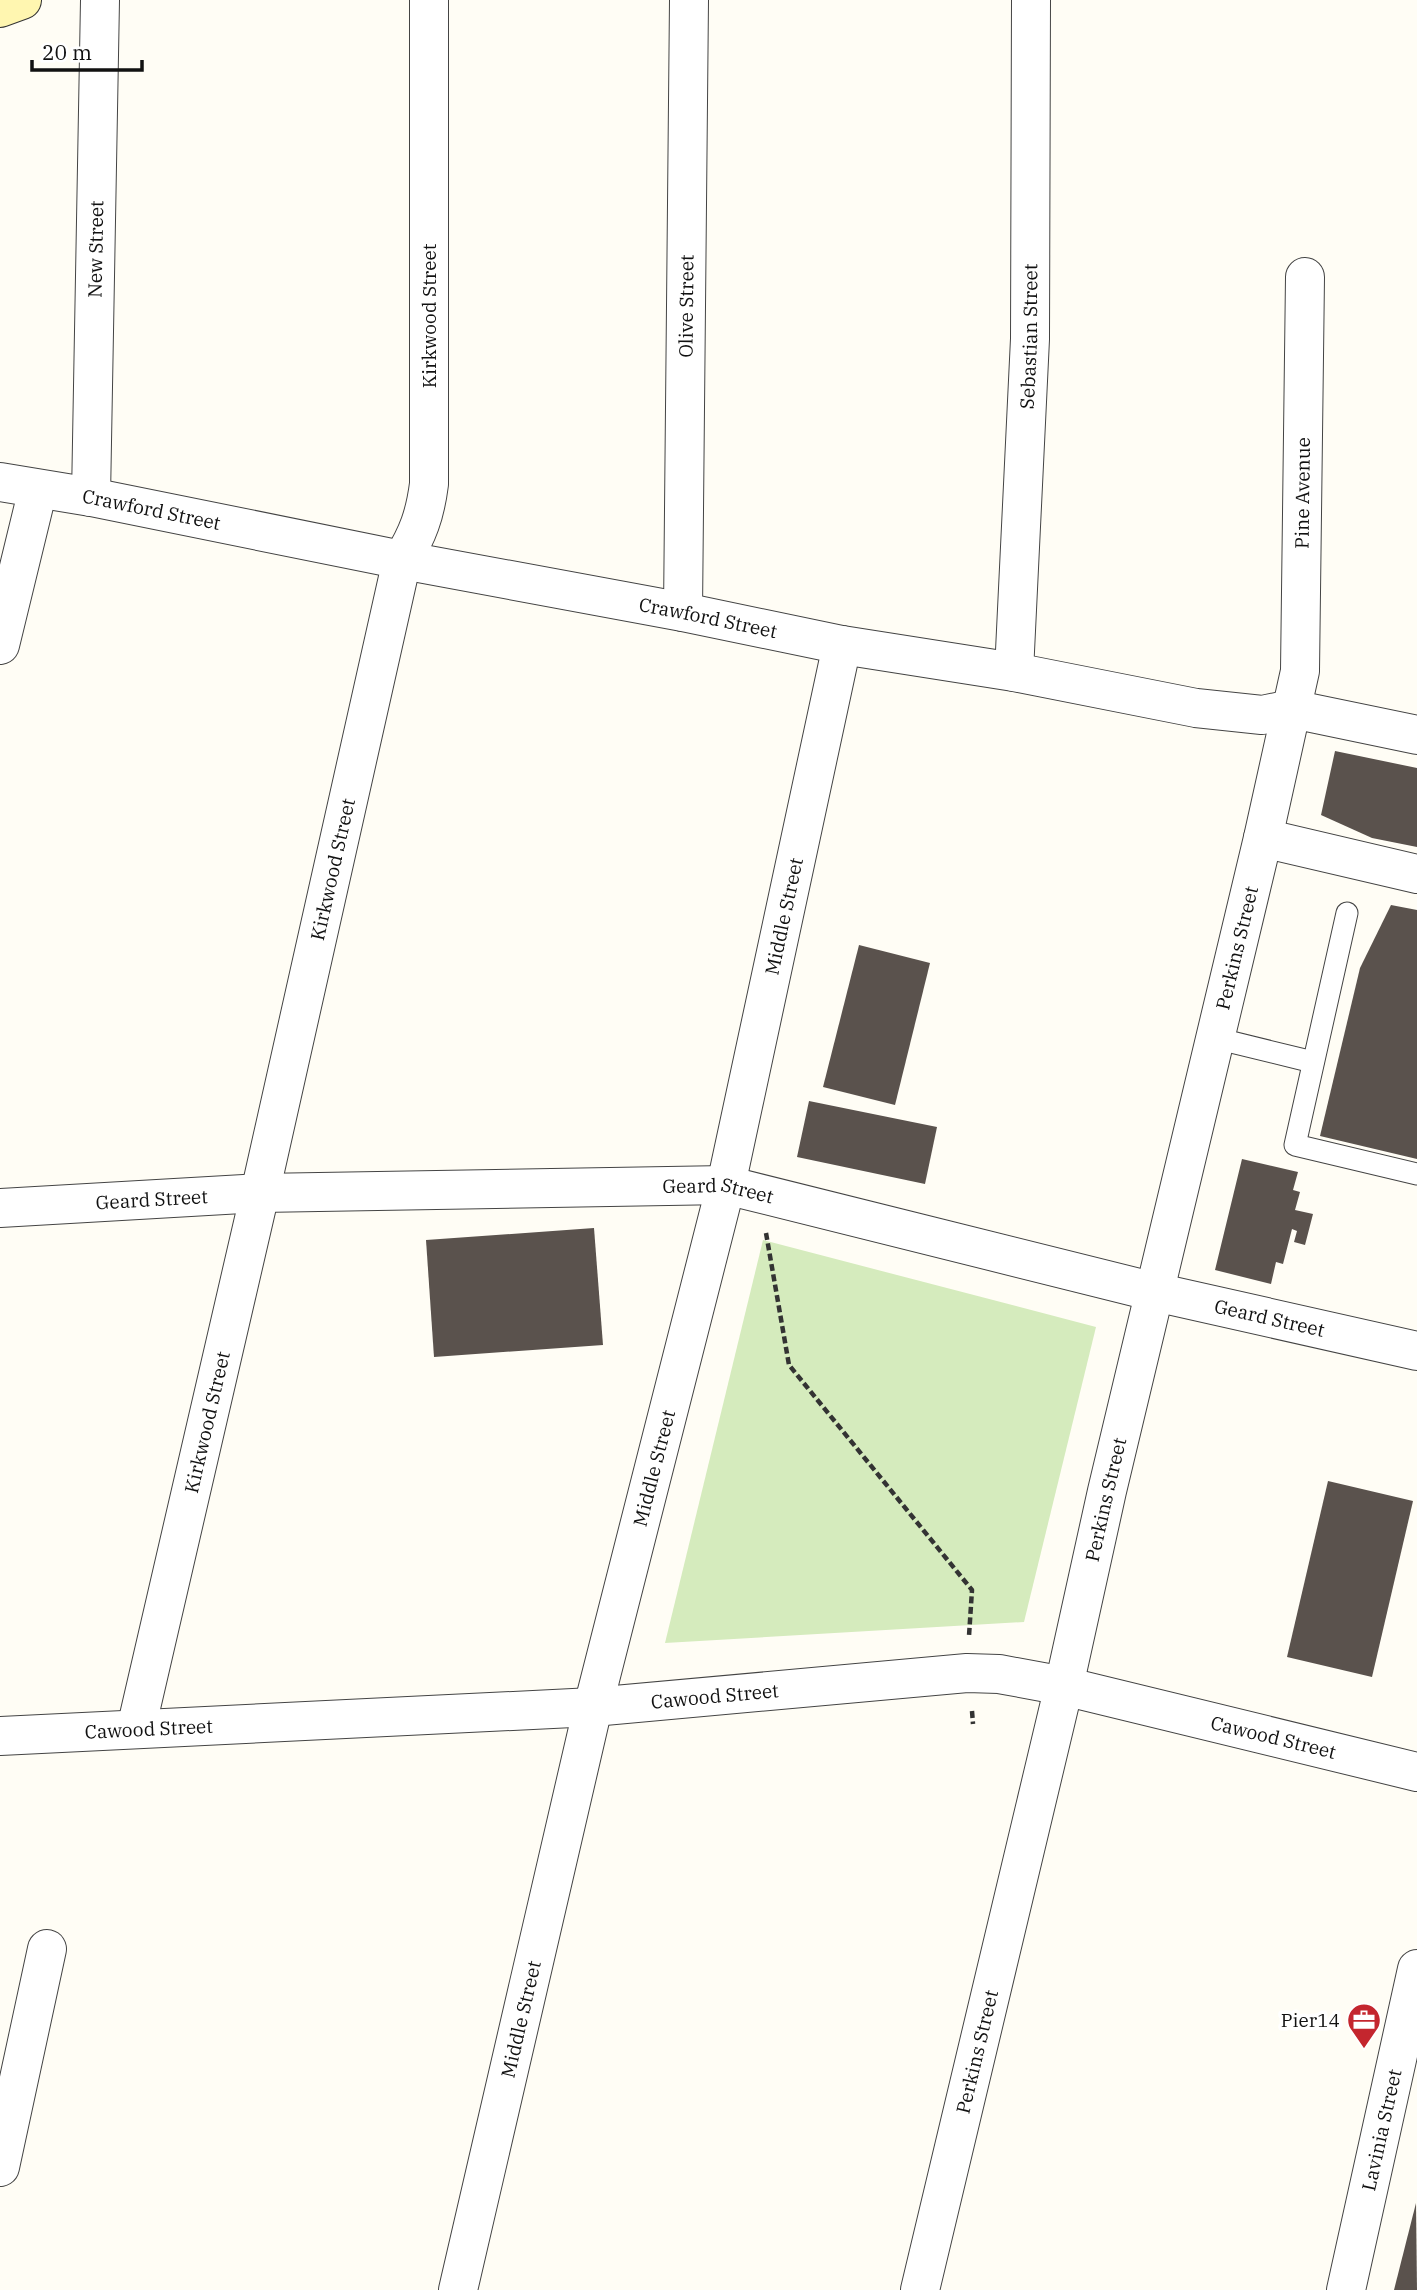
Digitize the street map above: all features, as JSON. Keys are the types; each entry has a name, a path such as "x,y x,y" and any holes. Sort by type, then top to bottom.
{"main road":[{"path":"0,8 22,0"}],"street":[{"name":"New Street","path":"91,496 100,0"},
{"name":"Kirkwood Street","path":"136,1729 402,560 417,536 426,508 429,484 429,0"},
{"name":"Olive Street","path":"683,612 689,0"},
{"name":"Sebastian Street","path":"1014,673 1030,340 1031,0"},
{"name":"Pine Avenue","path":"1292,709 1300,671 1305,277"},
{"name":"Crawford Street","path":"0,482 91,496 402,560 683,612 842,645 1014,673 1230,713 1262,715 1292,709 1417,735"},
{"path":"0,645 38,489"},
{"name":"Middle Street","path":"458,2290 593,1707 743,1189 842,645"},
{"name":"Perkins Street","path":"920,2290 1292,709"},
{"path":"1263,838 1417,874"},
{"name":"Geard Street","path":"0,1208 260,1193 743,1189 1155,1293 1417,1351"},
{"name":"Cawood Street","path":"0,1736 593,1707 967,1673 999,1674 1064,1686 1417,1772"},
{"path":"0,2167 47,1949"},
{"name":"Lavinia Street","path":"1346,2290 1417,1969"}],"lane":[{"path":"1347,913 1295,1146 1417,1174"},
{"path":"1216,1038 1313,1062"}],"path":[{"path":"743,1189 789,1365 972,1590 967,1673 973,1724"}],"green space":[{"path":"763,1240 1096,1327 1024,1622 665,1643"}],"building":[{"path":"1335,751 1417,768 1417,847 1372,838 1321,815"},
{"path":"1391,905 1417,910 1417,1159 1320,1136 1360,968"},
{"path":"859,945 930,963 895,1105 823,1087"},
{"path":"809,1101 937,1127 925,1184 797,1157"},
{"path":"1242,1159 1298,1172 1293,1190 1300,1192 1295,1210 1313,1214 1305,1245 1294,1242 1297,1231 1292,1229 1283,1264 1276,1262 1271,1284 1215,1270"},
{"path":"594,1228 603,1345 434,1357 426,1240"},
{"path":"1328,1481 1413,1501 1372,1677 1287,1657"},
{"path":"1416,2203 1417,2290 1394,2290"}],"place":[{"name":"Pier14","path":"1364,2050"}]}
